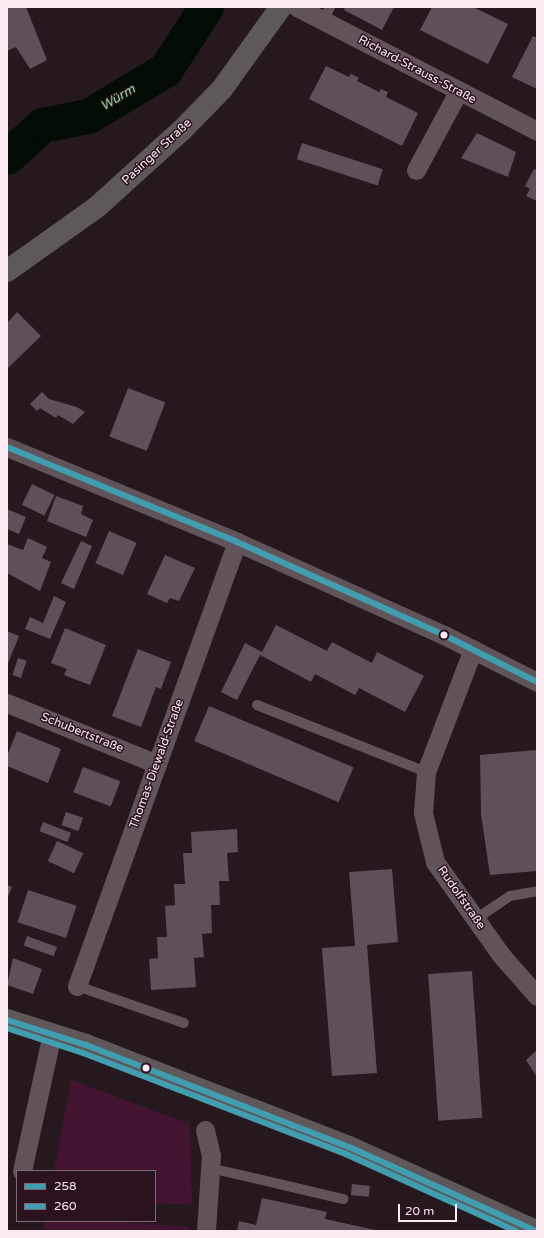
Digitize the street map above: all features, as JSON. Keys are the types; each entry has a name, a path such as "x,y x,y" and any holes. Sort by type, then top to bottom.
{"main road":[{"name":"Pasinger Straße","path":"7,271 97,207 177,135 222,89 280,7"},
{"path":"7,1020 52,1033 349,1147 536,1231"}],"street":[{"name":"Richard-Strauss-Straße","path":"297,7 327,14 458,92 537,131"},
{"path":"416,170 458,92"},
{"path":"7,447 237,542 473,649 537,682"},
{"name":"Thomas-Diewald-Straße","path":"77,986 237,542"},
{"name":"Rudolfstraße","path":"473,649 426,772 423,813 435,862 514,973 537,996"},
{"name":"Schubertstraße","path":"7,703 157,764"},
{"path":"22,1170 52,1033"},
{"path":"205,1130 210,1168 206,1231"}],"lane":[{"path":"256,705 426,772"},
{"path":"476,919 510,896 537,891"},
{"path":"77,986 184,1023"},
{"path":"210,1168 343,1198"}],"shaded area":[{"path":"71,1080 190,1124 192,1205 156,1203 156,1170 54,1170"},
{"path":"44,1222 118,1222 190,1227 190,1231 43,1231"}],"building":[{"path":"7,7 26,7 47,60 30,69 16,47 7,51"},
{"path":"345,7 394,7 382,30 344,10"},
{"path":"432,7 473,7 508,24 488,64 420,30"},
{"path":"533,36 537,38 537,89 512,77"},
{"path":"326,66 349,77 351,74 359,78 357,81 379,92 381,89 388,92 386,97 418,113 402,146 309,99"},
{"path":"477,133 516,152 508,177 461,158"},
{"path":"302,143 383,169 378,185 297,159"},
{"path":"534,169 537,170 537,201 526,196 530,189 525,186"},
{"path":"17,312 41,336 7,369 7,323"},
{"path":"128,388 165,402 147,451 109,437"},
{"path":"42,392 49,399 77,407 85,412 73,424 58,415 56,418 40,408 37,411 30,404"},
{"path":"32,484 54,495 44,516 22,505"},
{"path":"56,496 83,506 81,514 93,520 86,537 47,521"},
{"path":"7,509 26,517 19,534 7,529"},
{"path":"109,531 137,543 123,575 95,563"},
{"path":"28,538 47,547 42,558 51,562 40,591 7,573 7,544 23,550"},
{"path":"81,541 92,546 74,589 61,583"},
{"path":"165,555 195,568 179,601 170,598 167,603 147,594"},
{"path":"54,596 66,602 50,639 25,629 30,617 43,623"},
{"path":"276,625 327,651 332,642 372,663 377,652 424,676 405,712 359,688 355,695 315,674 311,682 260,655 237,700 221,692 245,643 262,652"},
{"path":"65,628 106,645 90,685 64,675 67,669 51,663"},
{"path":"7,631 19,636 7,666"},
{"path":"138,649 171,662 161,689 156,687 141,727 112,716"},
{"path":"18,658 27,661 21,678 12,675"},
{"path":"209,706 354,767 339,802 194,741"},
{"path":"17,731 61,749 48,783 7,766 7,756"},
{"path":"537,750 537,871 490,875 481,814 480,755"},
{"path":"83,767 120,781 111,807 73,792"},
{"path":"66,812 83,818 78,831 61,825"},
{"path":"43,822 71,833 67,842 39,831"},
{"path":"237,829 238,852 227,853 229,881 219,881 220,905 211,905 212,933 202,934 204,957 194,958 196,987 151,990 149,959 158,958 157,937 167,937 165,906 175,905 174,884 185,884 183,853 192,853 191,832"},
{"path":"57,841 83,853 74,873 48,861"},
{"path":"392,869 398,942 367,945 377,1073 332,1076 322,948 355,946 349,872"},
{"path":"7,885 12,887 7,899"},
{"path":"28,890 77,906 66,938 17,922"},
{"path":"27,936 57,947 54,956 24,945"},
{"path":"13,958 42,969 33,994 7,985"},
{"path":"472,971 482,1118 438,1121 428,974"},
{"path":"537,1050 537,1077 526,1060"},
{"path":"352,1184 370,1186 369,1197 351,1195"},
{"path":"262,1198 327,1212 325,1219 380,1231 237,1231 239,1221 256,1225"}],"waterway":[{"name":"Würm","path":"7,157 42,125 88,116 165,70 206,7"}],"transit line":[{"name":"258","path":"7,447 237,542 444,635 537,682"},
{"name":"258","path":"7,1020 86,1045 349,1147 536,1231"},
{"name":"260","path":"7,1028 83,1053 346,1154 516,1231"}]}
